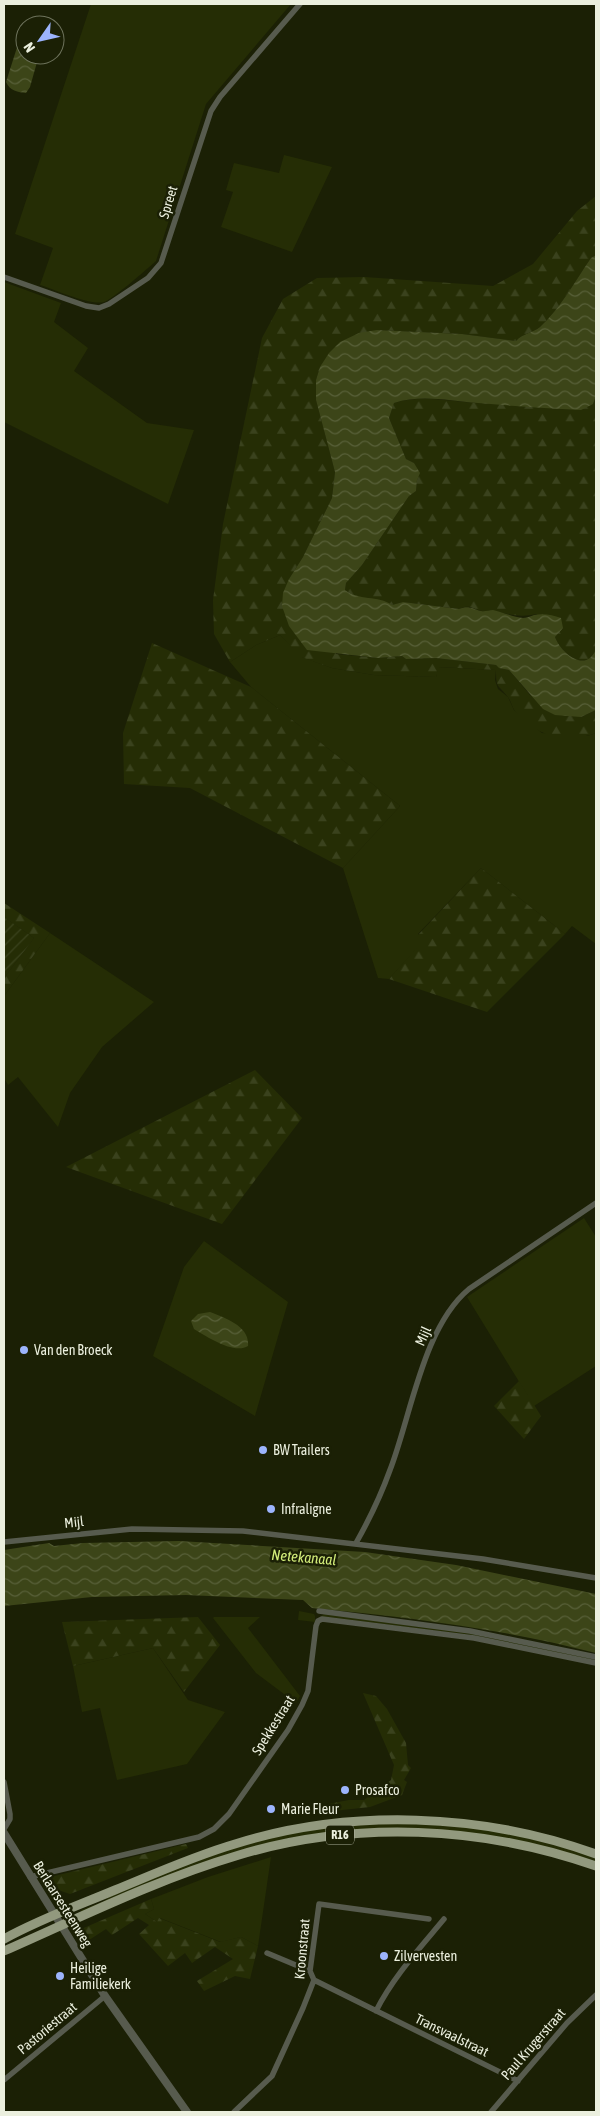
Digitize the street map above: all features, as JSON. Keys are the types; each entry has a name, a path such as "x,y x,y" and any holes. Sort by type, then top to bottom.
{"main road":[{"name":"R16","path":"54,1914 236,1843 327,1824 391,1820 461,1824 525,1834 596,1854"},
{"name":"R16","path":"61,1924 219,1861 279,1844 329,1836 405,1832 460,1835 522,1845 596,1866"},
{"path":"4,1939 54,1914"},
{"path":"4,1951 61,1924"}],"street":[{"name":"Spreet","path":"4,277 93,308 109,304 155,273 161,263 211,111 220,97 300,4"},
{"name":"Mijl","path":"356,1543 390,1470 431,1348 442,1324 455,1303 469,1289 596,1203"},
{"name":"Mijl","path":"4,1542 132,1529 243,1531 483,1559 596,1578"},
{"path":"319,1611 470,1631 596,1657"},
{"name":"Spekkestraat","path":"30,1876 199,1837 214,1829 233,1809 288,1730 302,1705 308,1691 316,1626 318,1621 322,1619 474,1638 596,1663"},
{"path":"4,1782 10,1814 10,1819 4,1829"},
{"name":"Berlaarsesteenweg","path":"4,1832 105,1996 188,2112"},
{"name":"Kroonstraat","path":"234,2112 272,2076 303,2008 314,1980 310,1971 319,1904 429,1919"},
{"path":"376,2011 383,1997 418,1948 444,1919"},
{"path":"267,1952 310,1971"},
{"name":"Transvaalstraat","path":"314,1980 518,2081"},
{"name":"Paul Krugerstraat","path":"491,2112 567,2023 596,1995"},
{"name":"Pastoriestraat","path":"4,2080 105,1996"}],"green space":[{"path":"91,4 291,4 206,104 156,261 115,295 104,302 98,303 40,285 53,248 15,234"},
{"path":"284,155 332,167 292,252 221,227 233,192 226,190 234,163 279,173"},
{"path":"596,196 596,255 591,258 554,312 537,329 516,341 462,334 377,330 320,367 316,380 316,400 335,472 332,498 303,557 289,579 336,654 378,658 402,656 406,659 436,658 496,665 499,668 509,670 530,695 581,717 596,710 596,733 563,738 552,736 533,727 515,711 508,697 498,686 496,670 439,667 436,677 374,675 332,668 301,657 280,635 256,645 230,662 214,634 213,600 223,524 262,338 283,299 317,278 364,277 493,286 533,264 577,211"},
{"path":"4,282 61,303 54,322 88,348 74,371 147,423 194,430 168,504 4,422"},
{"path":"596,396 596,649 592,656 586,660 580,660 568,654 555,637 560,631 536,614 520,616 483,611 469,607 459,609 403,602 392,605 352,595 345,590 346,583 362,565 409,496 416,491 417,480 414,463 406,459 389,418 394,403 405,400 426,399 478,403 593,404"},
{"path":"280,635 302,657 332,668 374,675 436,677 438,667 496,670 495,680 498,689 508,697 514,710 542,733 587,736 596,733 596,944 572,926 565,934 481,868 418,934 424,941 389,979 378,978 343,868 400,806 251,687 230,662 256,645"},
{"path":"152,643 251,687 400,806 343,868 190,788 124,784 123,733"},
{"path":"481,868 565,934 487,1012 389,979 423,941 418,935"},
{"path":"4,903 50,933 4,996 4,978 34,938 4,917"},
{"path":"4,917 34,938 4,978"},
{"path":"50,933 154,1002 102,1047 70,1093 58,1127 18,1077 8,1085 4,1078 4,996"},
{"path":"255,1070 302,1118 222,1224 66,1167"},
{"path":"584,1218 596,1237 596,1366 534,1406 467,1297"},
{"path":"204,1241 288,1302 255,1416 153,1356 184,1267"},
{"path":"519,1381 541,1416 524,1439 494,1406"},
{"path":"299,1611 314,1614 315,1622 298,1620"},
{"path":"324,1614 470,1632 596,1659 596,1662 470,1635 320,1617"},
{"path":"198,1617 220,1645 184,1692 153,1648 73,1666 62,1622"},
{"path":"214,1617 260,1617 248,1628 300,1696 296,1703 256,1673"},
{"path":"153,1648 188,1700 225,1712 187,1764 117,1780 100,1708 82,1712 73,1666"},
{"path":"363,1693 376,1696 387,1709 406,1743 408,1765 411,1768 404,1780 407,1782 402,1795 370,1807 314,1813 312,1807 349,1800 364,1800 391,1780 394,1765"},
{"path":"428,1822 491,1829 596,1856 596,1864 427,1830 279,1842 82,1913 81,1910 104,1901 113,1893 165,1872 271,1837 325,1826 363,1823"},
{"path":"186,1844 188,1848 70,1894 55,1889 46,1878"},
{"path":"271,1857 258,1946 241,1937 221,1942 160,1918 157,1922 145,1914 154,1909 151,1899 208,1877"},
{"path":"151,1899 154,1909 145,1914 157,1922 159,1918 220,1942 241,1937 258,1946 250,1979 235,1976 204,1991 197,1981 233,1959 215,1947 192,1963 185,1953 168,1966 139,1934 149,1925 138,1918 112,1935 106,1929 86,1942 79,1930"}],"water":[{"path":"15,54 15,65 36,65 30,87 26,93 12,89 6,82"},
{"path":"596,255 596,396 593,404 581,410 436,399 404,400 394,403 389,418 406,459 414,463 420,473 416,491 409,496 362,565 346,583 345,590 356,596 381,600 392,605 403,602 459,609 468,607 482,611 493,610 523,618 541,614 561,618 563,628 555,637 568,654 580,660 586,660 592,656 596,649 596,710 581,717 555,715 543,709 509,670 499,668 496,665 436,658 406,659 402,656 378,658 307,650 289,626 282,606 283,593 289,579 303,557 332,498 335,472 316,400 316,380 320,367 329,353 340,342 359,333 377,330 462,334 516,341 540,327 547,320 561,303 591,258"},
{"path":"210,1312 229,1320 241,1328 248,1339 248,1346 235,1348 228,1346 194,1329 191,1321 198,1314"},
{"name":"Netekanaal","path":"179,1541 365,1552 456,1565 596,1594 596,1653 526,1637 455,1625 384,1615 312,1608 303,1600 186,1595 92,1597 4,1606 4,1550 49,1543 54,1546 83,1543"}],"place":[{"name":"Van den Broeck","path":"24,1350"},
{"name":"BW Trailers","path":"263,1450"},
{"name":"Infraligne","path":"271,1509"},
{"name":"Prosafco","path":"345,1790"},
{"name":"Marie Fleur","path":"271,1809"},
{"name":"Zilvervesten","path":"384,1956"},
{"name":"Heilige Familiekerk","path":"60,1976"}]}
